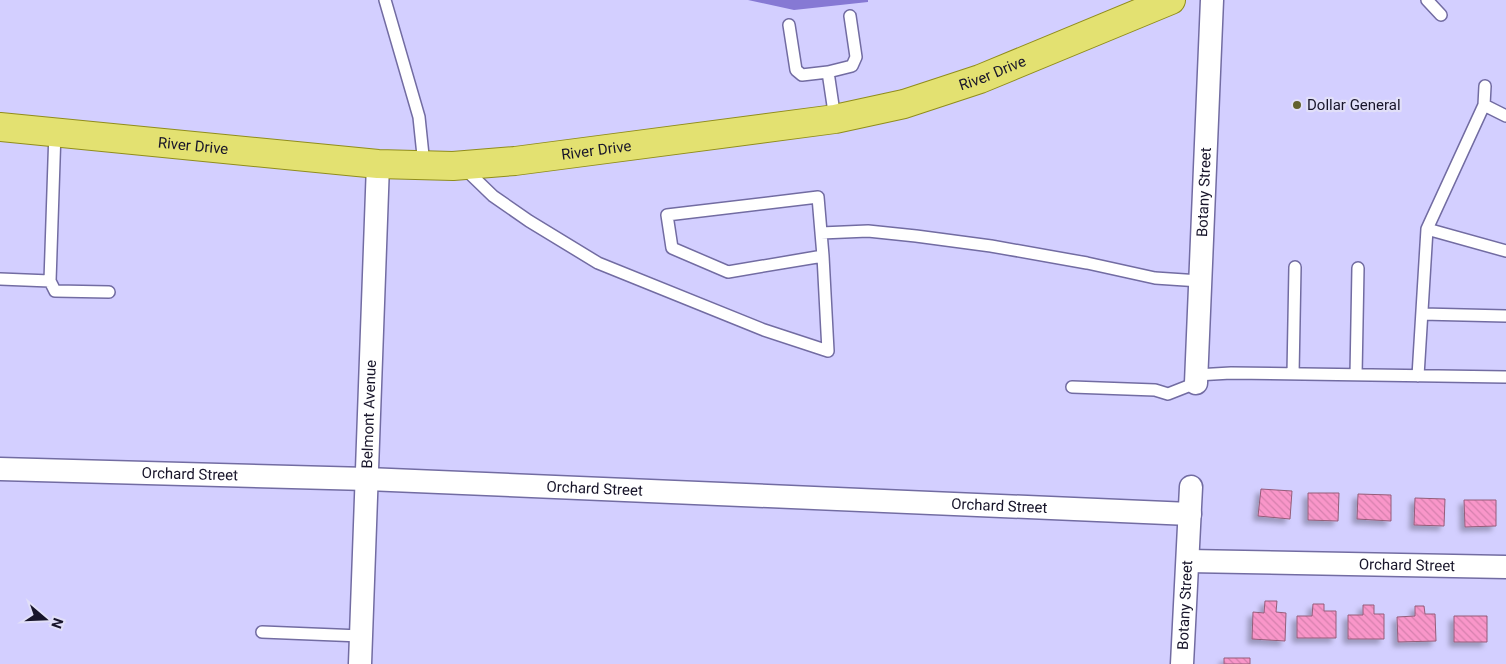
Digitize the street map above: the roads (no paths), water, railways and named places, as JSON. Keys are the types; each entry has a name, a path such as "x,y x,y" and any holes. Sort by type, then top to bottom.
{"main road":[{"name":"River Drive","path":"0,127 378,164 462,166 515,161 835,119 904,104 980,79 1171,0"}],"street":[{"name":"Botany Street","path":"1196,379 1212,0"},
{"name":"Belmont Avenue","path":"360,664 378,164"},
{"name":"Orchard Street","path":"0,469 367,479 1190,514"},
{"name":"Botany Street","path":"1182,664 1191,488"},
{"name":"Orchard Street","path":"1188,562 1506,566"}],"lane":[{"path":"385,0 419,116 424,165"},
{"path":"1427,0 1441,16"},
{"path":"788,25 796,70 802,75 828,72 852,66 856,58 850,16"},
{"path":"828,72 835,119"},
{"path":"1418,376 1427,230 1484,106 1485,86"},
{"path":"1484,106 1506,116"},
{"path":"55,131 50,281 55,291 109,292"},
{"path":"462,166 493,196 529,221 598,263 755,326 828,351 823,256 818,197 666,215 672,248 728,272 823,256"},
{"path":"1427,230 1506,251"},
{"path":"821,234 868,231 916,236 1087,263 1155,278 1200,281"},
{"path":"1293,374 1295,267"},
{"path":"1356,375 1358,268"},
{"path":"0,279 50,281"},
{"path":"1422,314 1506,316"},
{"path":"1072,387 1155,390 1168,394 1196,379 1231,373 1506,378"},
{"path":"262,632 362,636"}],"place":[{"name":"Dollar General","path":"1297,105"}]}
